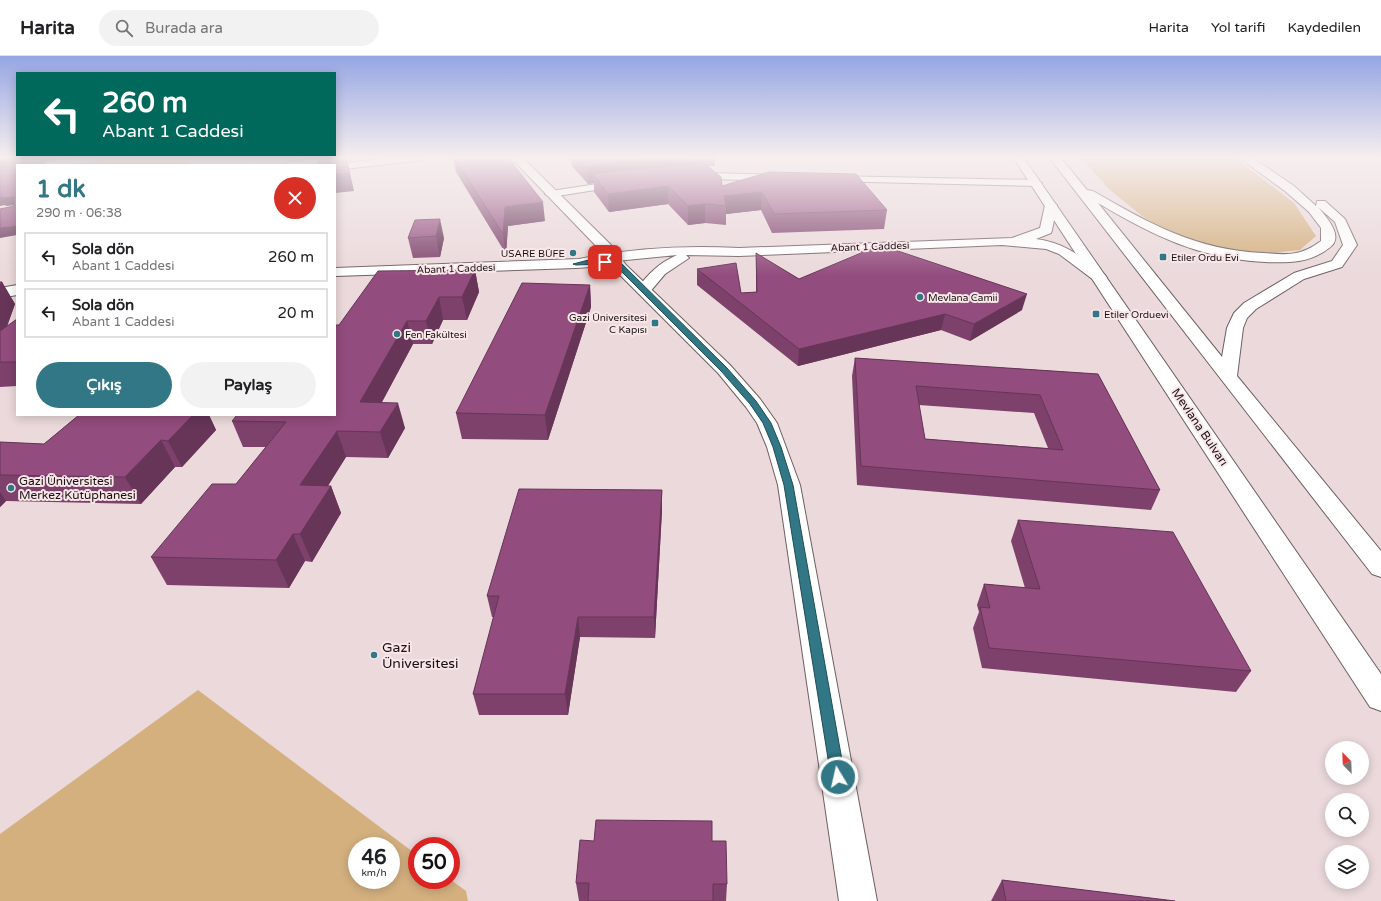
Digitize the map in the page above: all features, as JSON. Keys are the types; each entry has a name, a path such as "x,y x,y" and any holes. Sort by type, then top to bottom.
{"main road":[{"path":"553,196 644,290 724,369 754,403 767,423 777,447 789,485 858,901"},
{"name":"Mevlana Bulvarı","path":"1045,196 1381,698"},
{"path":"1085,196 1136,258 1381,568"},
{"path":"1096,196 1163,235 1200,248 1245,258 1311,255 1328,243 1328,229 1319,215 1297,196"},
{"path":"1228,376 1234,328 1240,316 1250,306 1299,276 1337,264 1350,245 1344,226 1339,218 1313,196"},
{"name":"Abant 1 Caddesi","path":"336,272 576,264 711,250 738,252 1002,241 1030,237 1046,230 1051,205"},
{"name":"Abant 1 Caddesi","path":"1002,241 1049,245 1064,251 1100,278"},
{"name":"Abant 1 Caddesi","path":"614,259 682,258 715,256 738,252"},
{"path":"644,290 656,273 664,266 682,258"},
{"path":"0,293 16,290"}],"shaded area":[{"path":"1118,196 1285,196 1294,203 1316,236 1300,250 1271,253 1229,250 1173,235 1142,216"},
{"path":"198,690 393,837 348,837 348,889 400,889 400,842 408,848 408,889 460,889 460,887 466,891 468,901 0,901 0,834"}],"building":[{"path":"16,196 16,226 0,228 0,209 14,206 14,197 0,197"},
{"path":"479,196 539,196 543,202 505,207 503,234"},
{"path":"678,196 724,196 726,206 705,204 688,206"},
{"path":"764,196 875,196 887,210 774,214"},
{"path":"440,219 436,236 408,238 415,220"},
{"path":"880,245 1027,294 974,324 945,314 799,349 697,269 736,263 741,293 757,292 756,253 799,279"},
{"path":"475,270 462,297 439,297 426,321 407,321 360,402 398,403 380,432 337,431 300,485 331,486 300,534 293,534 276,560 151,557 212,484 236,484 286,422 232,421 236,416 336,416 336,325 339,325 378,271"},
{"path":"522,283 590,285 545,415 456,413"},
{"path":"16,320 16,362 0,362 0,331"},
{"path":"855,358 1098,374 1160,490 861,466","holes":["916,386 1040,395 1063,450 925,439"]},
{"path":"78,416 192,416 168,441 161,440 125,477 0,475 0,442 44,444"},
{"path":"519,489 662,490 654,617 578,617 565,694 473,694 499,596 487,596"},
{"path":"1018,520 1173,532 1251,671 989,648 980,607 990,608 984,584 1040,589"},
{"path":"596,820 712,821 712,841 726,841 727,884 713,884 713,901 588,901 589,883 576,883 580,840 594,841"},
{"path":"1002,880 1175,901 1006,901"}],"place":[{"name":"USARE BÜFE","path":"573,253"},
{"name":"Etiler Ordu Evi","path":"1163,257"},
{"name":"Mevlana Camii","path":"920,297"},
{"name":"Etiler Orduevi","path":"1096,314"},
{"name":"Gazi Üniversitesi C Kapısı","path":"655,323"},
{"name":"Fen Fakültesi","path":"397,334"},
{"name":"Gazi Üniversitesi Merkez Kütüphanesi","path":"11,488"},
{"name":"Gazi Üniversitesi","path":"374,655"}],"route":[{"path":"605,262 576,264 612,256 621,268 724,369 754,403 767,423 777,447 789,485 838,777"}]}
